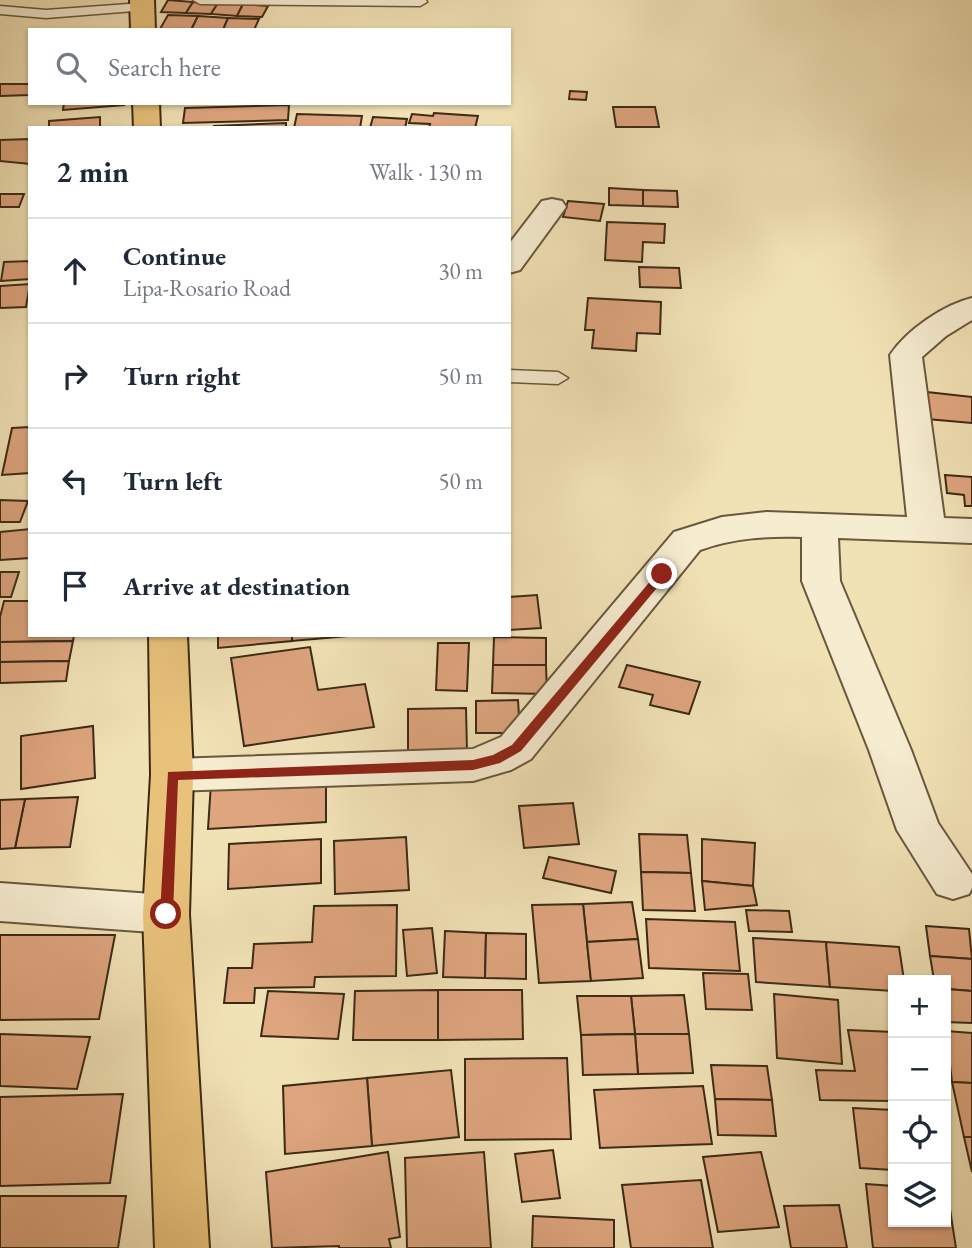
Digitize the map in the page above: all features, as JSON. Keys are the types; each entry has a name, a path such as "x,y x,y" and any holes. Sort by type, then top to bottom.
{"main road":[{"path":"146,105 147,126"},
{"path":"168,637 172,775 166,914 182,1248"}],"street":[{"path":"511,261 552,207"},
{"path":"927,530 906,355 934,330 972,307"},
{"path":"172,775 473,765 496,759 516,748 687,541 733,527 767,524 972,531"},
{"path":"820,526 821,581 890,750 919,830 953,881"},
{"path":"0,902 166,914"}],"lane":[{"path":"200,0 420,2"},
{"path":"1,11 46,14 142,12"},
{"path":"511,376 558,378"}],"building":[{"path":"168,0 193,2 186,13 161,12"},
{"path":"193,2 218,3 211,14 186,13"},
{"path":"218,3 243,4 237,16 211,14"},
{"path":"243,4 268,6 262,17 237,16"},
{"path":"168,15 198,16 192,28 161,28"},
{"path":"198,16 228,18 224,28 192,28"},
{"path":"228,18 259,19 255,28 224,28"},
{"path":"0,84 28,84 28,95 0,96"},
{"path":"570,91 587,92 586,100 569,99"},
{"path":"64,105 124,105 63,110"},
{"path":"289,105 288,120 183,123 185,108"},
{"path":"613,107 655,107 659,127 616,127"},
{"path":"434,113 478,116 476,126 409,123 412,114 433,116"},
{"path":"297,114 362,116 360,126 294,126"},
{"path":"100,117 100,126 49,126 49,121"},
{"path":"373,117 407,119 405,126 371,126"},
{"path":"286,123 286,126 214,126"},
{"path":"28,139 28,164 0,161 0,140"},
{"path":"609,188 643,190 643,206 609,205"},
{"path":"643,190 677,191 678,207 643,206"},
{"path":"0,194 24,194 19,207 0,207"},
{"path":"568,201 604,204 600,221 563,217"},
{"path":"607,222 665,224 664,243 643,242 642,262 605,260"},
{"path":"28,261 28,279 1,281 4,262"},
{"path":"639,267 679,268 681,288 640,287"},
{"path":"28,284 26,307 0,308 0,286"},
{"path":"588,298 661,302 660,334 637,333 636,351 592,348 594,330 585,330"},
{"path":"927,392 972,397 972,423 927,419"},
{"path":"28,427 28,473 2,475 12,428"},
{"path":"945,475 972,477 972,506 965,506 964,495 947,493"},
{"path":"0,500 28,501 20,522 0,522"},
{"path":"28,529 28,558 0,560 0,532"},
{"path":"0,572 19,572 11,597 0,597"},
{"path":"537,595 541,628 511,630 511,597"},
{"path":"4,601 28,601 28,637 74,637 73,641 0,642 0,617"},
{"path":"218,637 292,637 292,641 218,648"},
{"path":"292,637 337,637 292,641"},
{"path":"494,637 546,638 546,665 493,665"},
{"path":"73,641 69,661 0,662 0,642"},
{"path":"438,643 469,643 467,691 436,690"},
{"path":"310,647 318,690 365,684 374,727 244,746 231,658"},
{"path":"69,661 66,681 0,683 0,662"},
{"path":"493,665 546,665 547,694 492,693"},
{"path":"627,665 700,682 689,714 650,705 653,695 619,687"},
{"path":"518,700 520,733 476,733 476,701"},
{"path":"466,708 467,751 408,752 408,709"},
{"path":"93,726 95,778 21,789 21,736"},
{"path":"326,777 326,822 208,829 211,783"},
{"path":"78,797 70,847 15,848 25,799"},
{"path":"25,799 15,848 0,849 0,800"},
{"path":"573,803 579,844 524,848 519,806"},
{"path":"639,834 687,835 691,873 641,872"},
{"path":"406,837 409,890 335,894 334,841"},
{"path":"321,839 321,883 228,889 229,844"},
{"path":"702,839 755,843 753,886 702,881"},
{"path":"549,857 616,871 611,893 543,878"},
{"path":"641,872 691,873 695,911 643,910"},
{"path":"702,881 753,886 757,905 705,910"},
{"path":"632,902 638,939 587,942 583,904"},
{"path":"583,904 591,981 539,983 532,905"},
{"path":"397,905 396,976 315,977 314,987 255,988 254,1003 224,1003 228,968 252,968 254,944 312,942 314,906"},
{"path":"746,910 789,911 792,932 749,931"},
{"path":"646,919 735,922 740,971 649,968"},
{"path":"926,926 969,929 972,959 930,956"},
{"path":"432,928 437,973 407,976 403,930"},
{"path":"445,931 486,933 485,978 443,977"},
{"path":"486,933 526,934 526,979 485,978"},
{"path":"0,935 115,935 99,1019 0,1020"},
{"path":"753,938 826,942 830,987 756,982"},
{"path":"638,939 643,978 591,981 587,942"},
{"path":"826,942 899,947 903,975 888,975 888,991 830,987"},
{"path":"930,956 972,959 972,991 951,989 951,975 933,975"},
{"path":"703,973 748,974 752,1010 706,1009"},
{"path":"951,989 972,991 972,1023 951,1022"},
{"path":"438,990 438,1040 353,1040 355,991"},
{"path":"438,990 522,990 523,1039 438,1040"},
{"path":"268,991 344,994 338,1039 261,1036"},
{"path":"774,994 838,1000 842,1064 777,1058"},
{"path":"684,995 689,1034 635,1034 631,996"},
{"path":"577,996 631,996 635,1034 581,1035"},
{"path":"848,1030 888,1032 888,1101 820,1100 816,1070 855,1071"},
{"path":"951,1031 972,1033 972,1083 952,1082"},
{"path":"0,1034 90,1037 77,1089 0,1086"},
{"path":"635,1034 689,1034 693,1073 638,1074"},
{"path":"635,1034 638,1074 583,1075 581,1035"},
{"path":"567,1058 571,1139 465,1140 465,1059"},
{"path":"711,1065 767,1066 772,1100 715,1099"},
{"path":"451,1070 459,1137 372,1146 367,1078"},
{"path":"367,1078 372,1146 285,1154 283,1086"},
{"path":"952,1082 972,1083 972,1137 964,1137"},
{"path":"703,1086 712,1144 600,1148 594,1090"},
{"path":"123,1094 110,1183 0,1186 0,1097"},
{"path":"715,1099 772,1100 776,1136 718,1135"},
{"path":"853,1108 888,1110 888,1170 860,1168"},
{"path":"964,1137 972,1137 972,1172"},
{"path":"553,1150 560,1198 522,1202 515,1154"},
{"path":"388,1152 400,1237 389,1239 391,1248 272,1248 266,1172"},
{"path":"484,1152 491,1248 407,1248 405,1158"},
{"path":"761,1152 779,1227 718,1232 703,1157"},
{"path":"701,1180 713,1248 631,1248 622,1185"},
{"path":"866,1184 888,1186 888,1227 951,1227 951,1216 956,1248 873,1248"},
{"path":"0,1196 126,1196 118,1248 0,1248"},
{"path":"839,1205 847,1248 791,1248 784,1206"},
{"path":"533,1216 614,1220 614,1248 532,1248"}],"route":[{"path":"166,914 172,775 473,765 496,759 516,748 662,574"}]}
